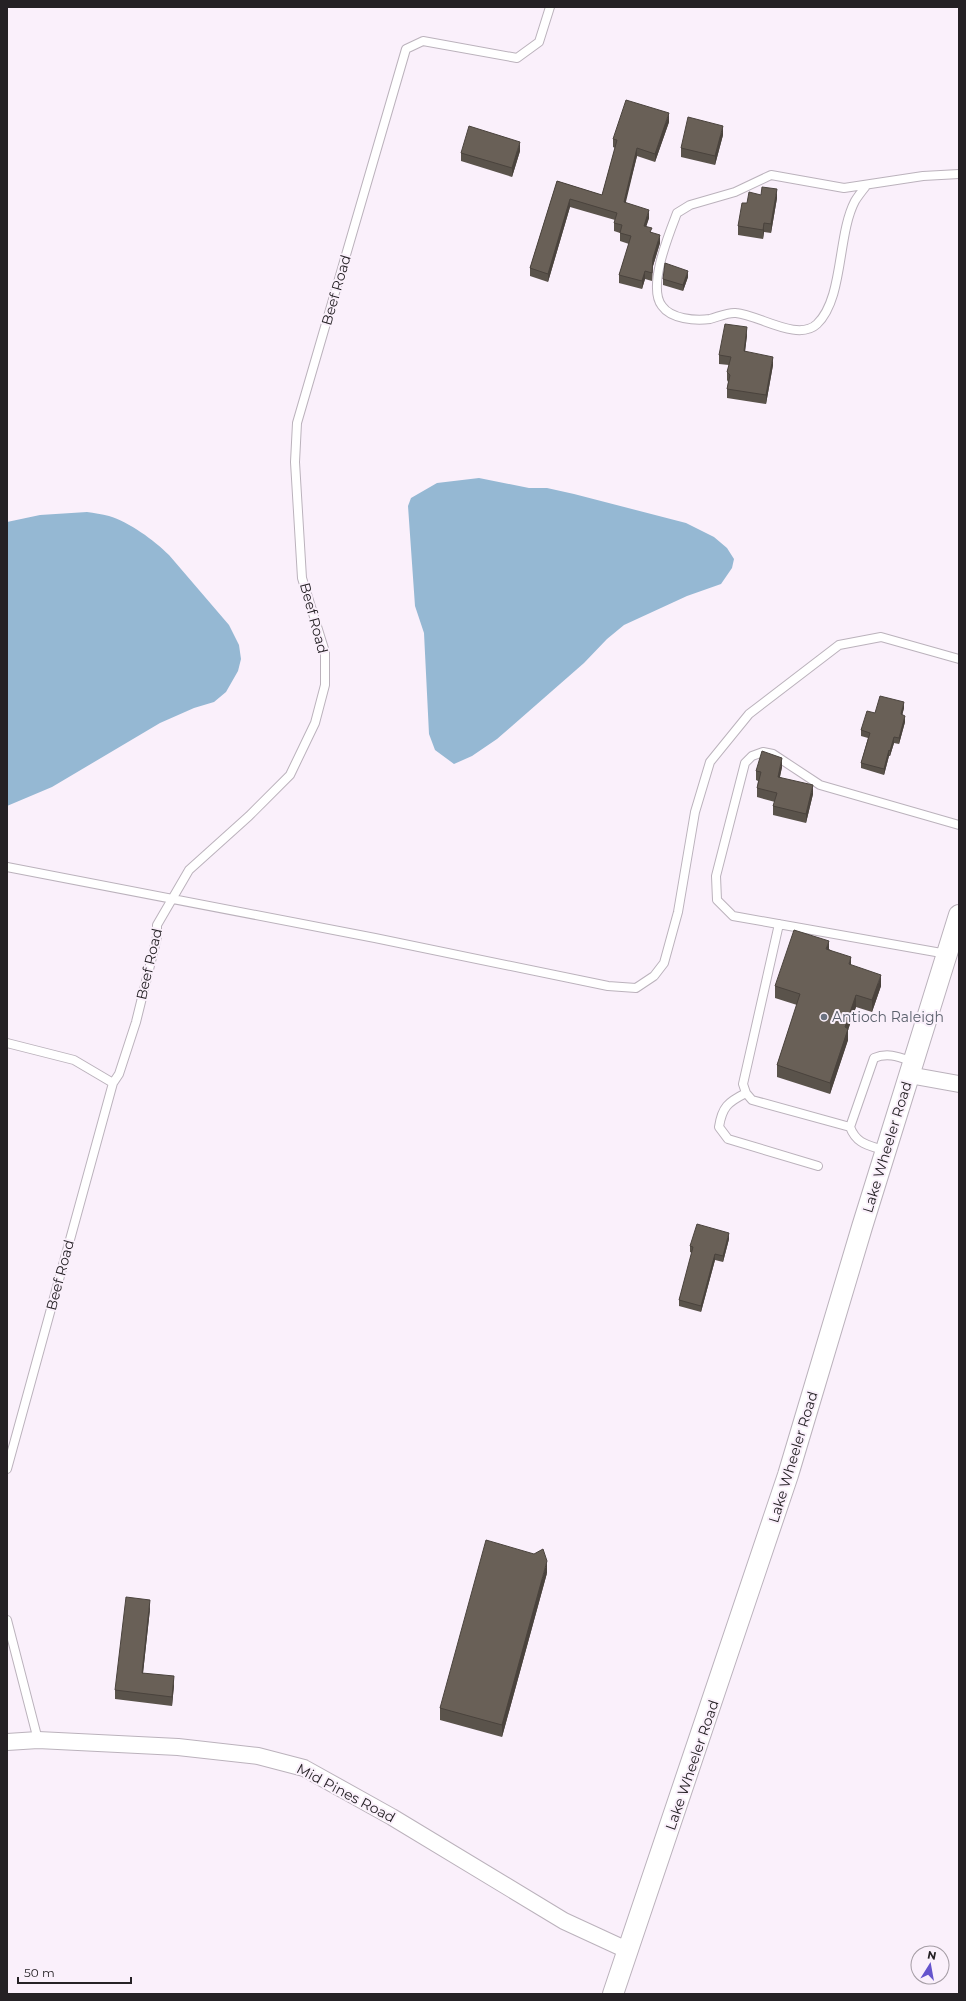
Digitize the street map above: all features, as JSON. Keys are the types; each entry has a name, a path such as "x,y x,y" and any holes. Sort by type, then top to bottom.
{"street":[{"name":"Lake Wheeler Road","path":"613,1994 781,1497 959,915"},
{"path":"911,1068 959,1084"},
{"name":"Mid Pines Road","path":"7,1742 38,1740 178,1747 258,1756 304,1768 392,1817 564,1921 628,1951"}],"lane":[{"name":"Beef Road","path":"7,1469 113,1083 119,1074 136,1022 157,937 157,925 170,899 189,870 249,816 290,774 315,723 325,685 325,652 302,578 295,462 297,423 406,49 423,41 518,58 539,42 550,7"},
{"path":"866,186 855,201 849,218 828,309 816,325 798,331 778,326 753,315 734,313 709,319 694,320 674,315 662,306 656,293 658,275 677,213 690,205 736,192 771,175 844,188 866,186 922,176 959,174"},
{"path":"7,867 375,938 608,986 636,988 654,976 664,963 678,912 695,812 710,762 749,714 839,645 881,637 959,659"},
{"path":"947,954 733,916 717,900 716,876 745,763 752,756 763,752 773,754 820,785 959,825"},
{"path":"779,924 743,1084 746,1093 752,1100 850,1127"},
{"path":"7,1043 74,1060 113,1083"},
{"path":"886,1151 859,1142 854,1137 850,1127 874,1058 882,1055 892,1055 911,1068"},
{"path":"746,1093 733,1100 721,1112 719,1127 728,1139 818,1166"},
{"path":"7,1620 38,1740"}],"water":[{"path":"479,478 529,488 547,488 686,523 714,537 727,548 734,559 732,568 721,584 687,596 624,625 607,639 584,663 497,739 472,756 454,764 435,750 429,734 424,633 415,606 408,506 411,498 437,483"},
{"path":"87,512 109,516 133,527 156,543 169,555 229,625 239,645 241,659 238,671 226,692 214,702 194,708 160,723 52,787 7,806 7,522 40,515"}],"building":[{"path":"626,100 669,113 655,154 637,148 624,202 649,210 644,226 652,228 650,232 660,235 653,258 652,273 645,271 642,281 619,275 631,236 620,233 622,225 614,223 617,213 570,199 548,274 530,268 557,181 602,195 617,140 613,139"},
{"path":"688,117 723,126 715,156 681,148"},
{"path":"469,126 520,142 512,168 461,153"},
{"path":"762,187 777,189 771,224 764,223 763,230 738,226 742,203 747,203 749,192 761,195"},
{"path":"665,263 688,271 683,285 663,279"},
{"path":"725,324 747,327 744,351 773,357 766,395 727,389 730,375 727,372 731,357 719,355"},
{"path":"880,696 904,702 901,714 905,716 899,738 894,737 884,769 861,763 870,733 861,730 867,711 875,713"},
{"path":"762,751 782,758 778,777 813,785 806,814 773,806 777,793 757,788 761,772 756,771"},
{"name":"Antioch Raleigh","path":"794,930 829,941 826,949 851,957 849,964 881,975 872,1000 856,995 845,1027 848,1029 830,1083 777,1065 800,994 775,986"},
{"path":"697,1224 729,1233 723,1256 715,1254 701,1306 679,1300 693,1247 690,1246"},
{"path":"486,1540 534,1554 543,1549 547,1561 502,1725 440,1708"},
{"path":"126,1597 150,1600 142,1673 174,1676 172,1697 115,1690"}],"place":[{"name":"Antioch Raleigh","path":"824,1017"}]}
